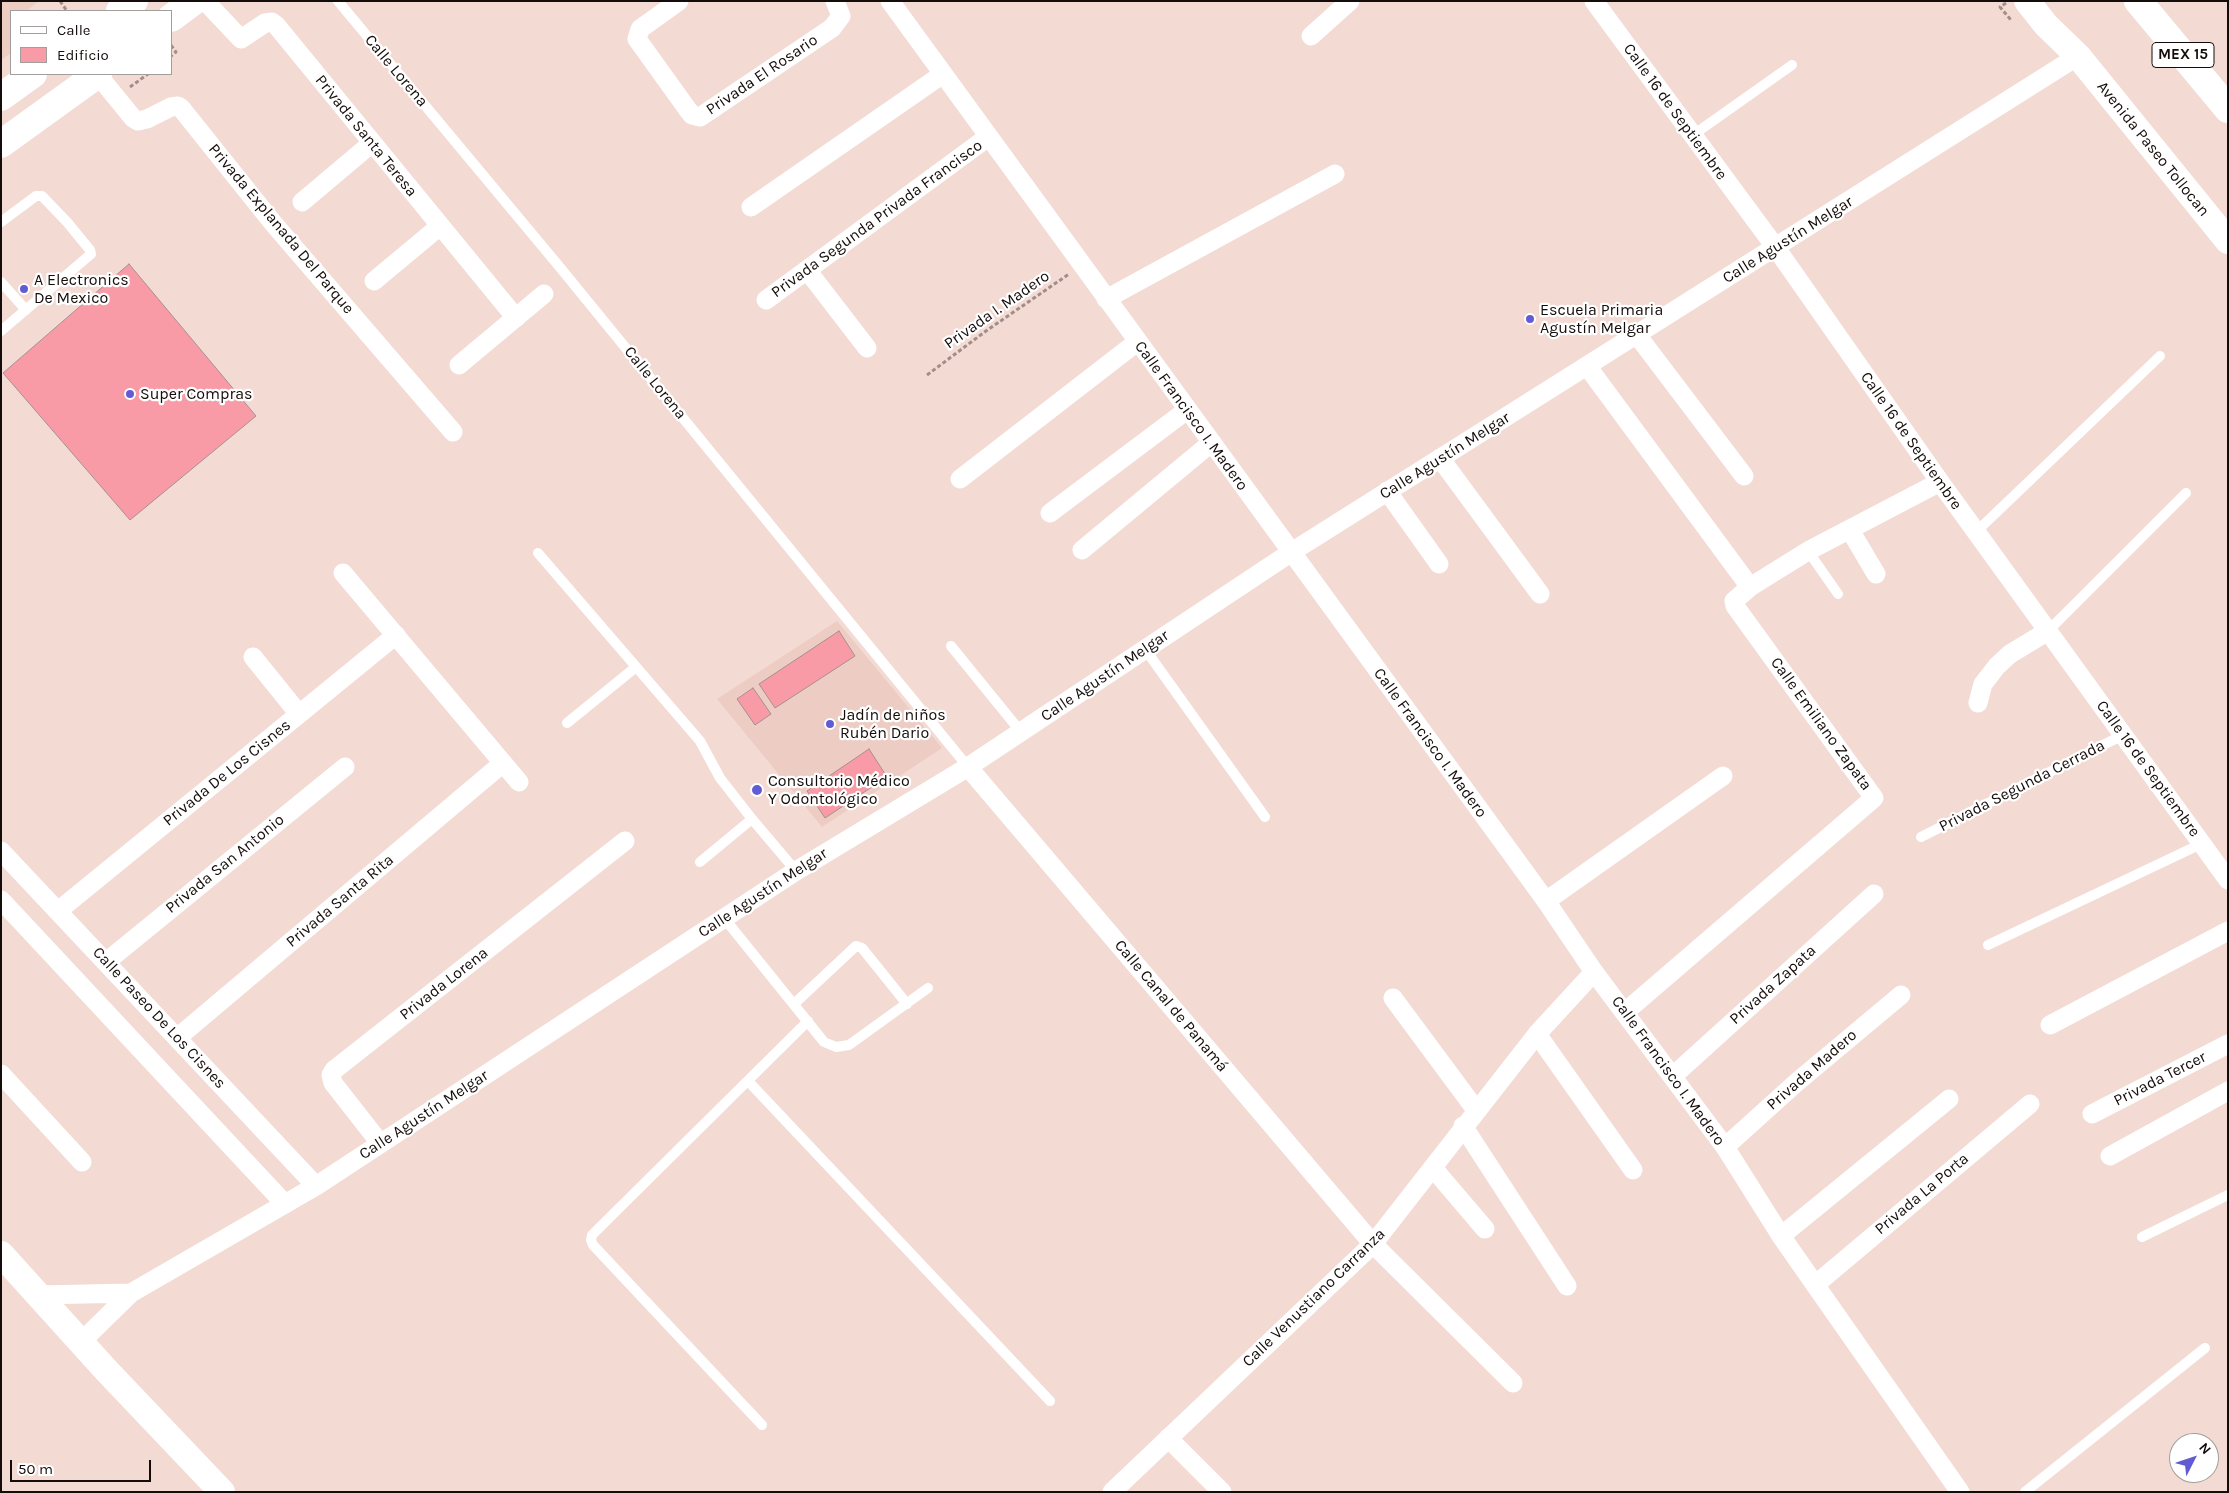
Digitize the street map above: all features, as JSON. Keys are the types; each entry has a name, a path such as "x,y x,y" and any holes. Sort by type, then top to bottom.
{"main road":[{"path":"121,10 134,1"},
{"path":"172,17 194,1"},
{"name":"Avenida Paseo Tollocan","path":"2027,1 2046,25 2078,56 2228,241"},
{"name":"Avenida Paseo Tollocan","path":"2051,1 2078,56"},
{"name":"MEX 15","path":"2138,1 2228,109"},
{"path":"1,97 32,75"},
{"path":"1,144 97,75"},
{"path":"1,1254 222,1492"}],"street":[{"name":"Privada Santa Teresa","path":"206,1 241,38 246,38 265,23 272,22 276,25 516,318"},
{"name":"Privada El Rosario","path":"679,1 644,26 636,38 637,42 688,110 695,116 703,116 832,28 838,10"},
{"name":"Calle Francisco I. Madero","path":"890,1 1546,901 1594,972 1725,1147 1814,1285 1960,1492"},
{"path":"1311,36 1350,1"},
{"name":"Calle 16 de Septiembre","path":"1594,1 1776,248 1940,482 2228,880"},
{"name":"Calle Agustín Melgar","path":"81,1342 131,1293 316,1186 796,871 968,767 1290,552 1776,248 2078,56"},
{"path":"751,207 943,74"},
{"name":"Privada Explanada Del Parque","path":"99,75 133,118 138,121 147,119 171,107 178,106 181,108 273,222 453,432"},
{"name":"Privada Segunda Privada Francisco","path":"766,300 988,137"},
{"path":"302,202 372,143"},
{"path":"1106,299 1335,174"},
{"path":"374,281 440,226"},
{"path":"807,270 867,348"},
{"path":"459,365 544,294"},
{"path":"1637,335 1744,476"},
{"path":"960,479 1137,342"},
{"path":"1587,366 1750,587"},
{"path":"1050,513 1187,410"},
{"path":"1082,550 1211,443"},
{"path":"1440,458 1540,594"},
{"name":"Calle Emiliano Zapata","path":"1625,1012 1874,798 1734,604 1738,596 1808,552 1940,482"},
{"path":"1388,492 1439,564"},
{"path":"1850,530 1876,574"},
{"path":"343,573 519,782"},
{"path":"1978,703 1983,684 1997,666 2010,654 2048,631"},
{"name":"Privada De Los Cisnes","path":"58,911 396,635"},
{"path":"253,657 299,714"},
{"name":"Privada Santa Rita","path":"177,1038 503,763"},
{"name":"Privada San Antonio","path":"106,962 345,767"},
{"name":"Calle Canal de Panamá","path":"968,767 1373,1244 1513,1383"},
{"path":"1546,901 1724,776"},
{"name":"Privada Lorena","path":"380,1143 333,1083 331,1075 334,1070 626,841"},
{"name":"Calle Paseo De Los Cisnes","path":"1,851 316,1186"},
{"name":"Privada Zapata","path":"1673,1076 1874,894"},
{"path":"1,900 285,1204"},
{"path":"2050,1025 2228,931"},
{"name":"Calle Venustiano Carranza","path":"1112,1492 1373,1244 1537,1034 1594,972"},
{"name":"Privada Madero","path":"1725,1147 1797,1082 1901,996"},
{"path":"1392,998 1476,1110"},
{"path":"1537,1034 1633,1170"},
{"name":"Privada Tercer","path":"2092,1114 2228,1044"},
{"path":"1,1074 82,1162"},
{"path":"2110,1156 2228,1091"},
{"path":"1781,1236 1949,1099"},
{"name":"Privada La Porta","path":"1814,1285 2030,1104"},
{"path":"1464,1126 1567,1286"},
{"path":"1433,1168 1485,1229"},
{"name":"Calle Agustín Melgar","path":"39,1295 131,1293"},
{"path":"1168,1438 1222,1492"}],"lane":[{"name":"Calle Lorena","path":"338,1 564,272 968,767"},
{"path":"1693,135 1792,65"},
{"path":"1,222 36,196 42,196 67,222 91,252 89,256 1,331"},
{"path":"1,282 26,310"},
{"path":"1976,532 2160,356"},
{"path":"2048,631 2186,493"},
{"path":"1808,552 1838,594"},
{"path":"538,553 700,741 720,778 796,871"},
{"path":"951,646 1021,732"},
{"path":"1145,649 1265,817"},
{"path":"567,723 636,667"},
{"name":"Privada Segunda Cerrada","path":"1921,837 2123,735"},
{"path":"700,862 752,819"},
{"path":"1988,945 2201,844"},
{"path":"724,918 824,1042 836,1047 849,1045 928,988"},
{"path":"794,1004 856,946 862,948 906,1004"},
{"path":"762,1425 592,1245 591,1240 592,1235 808,1022"},
{"path":"748,1081 1050,1401"},
{"path":"2142,1237 2228,1195"},
{"path":"2024,1492 2204,1348"}],"path":[{"name":"Privada I. Madero","path":"927,375 986,331 1082,266"}],"shaded area":[{"path":"1,1 39,1 27,10 10,10 10,54 1,60"},
{"name":"Jadín de niños Rubén Dario","path":"837,621 942,748 822,827 717,699"}],"building":[{"name":"Super Compras","path":"129,264 256,416 130,520 3,373"},
{"path":"839,631 855,656 775,708 759,684"},
{"path":"753,688 771,714 755,725 737,699"},
{"path":"869,749 887,777 825,818 807,791"}],"place":[{"name":"A Electronics De Mexico","path":"24,289"},
{"name":"Escuela Primaria Agustín Melgar","path":"1530,319"},
{"name":"Super Compras","path":"130,394"},
{"name":"Jadín de niños Rubén Dario","path":"830,724"},
{"name":"Consultorio Médico Y Odontológico","path":"757,790"}]}
